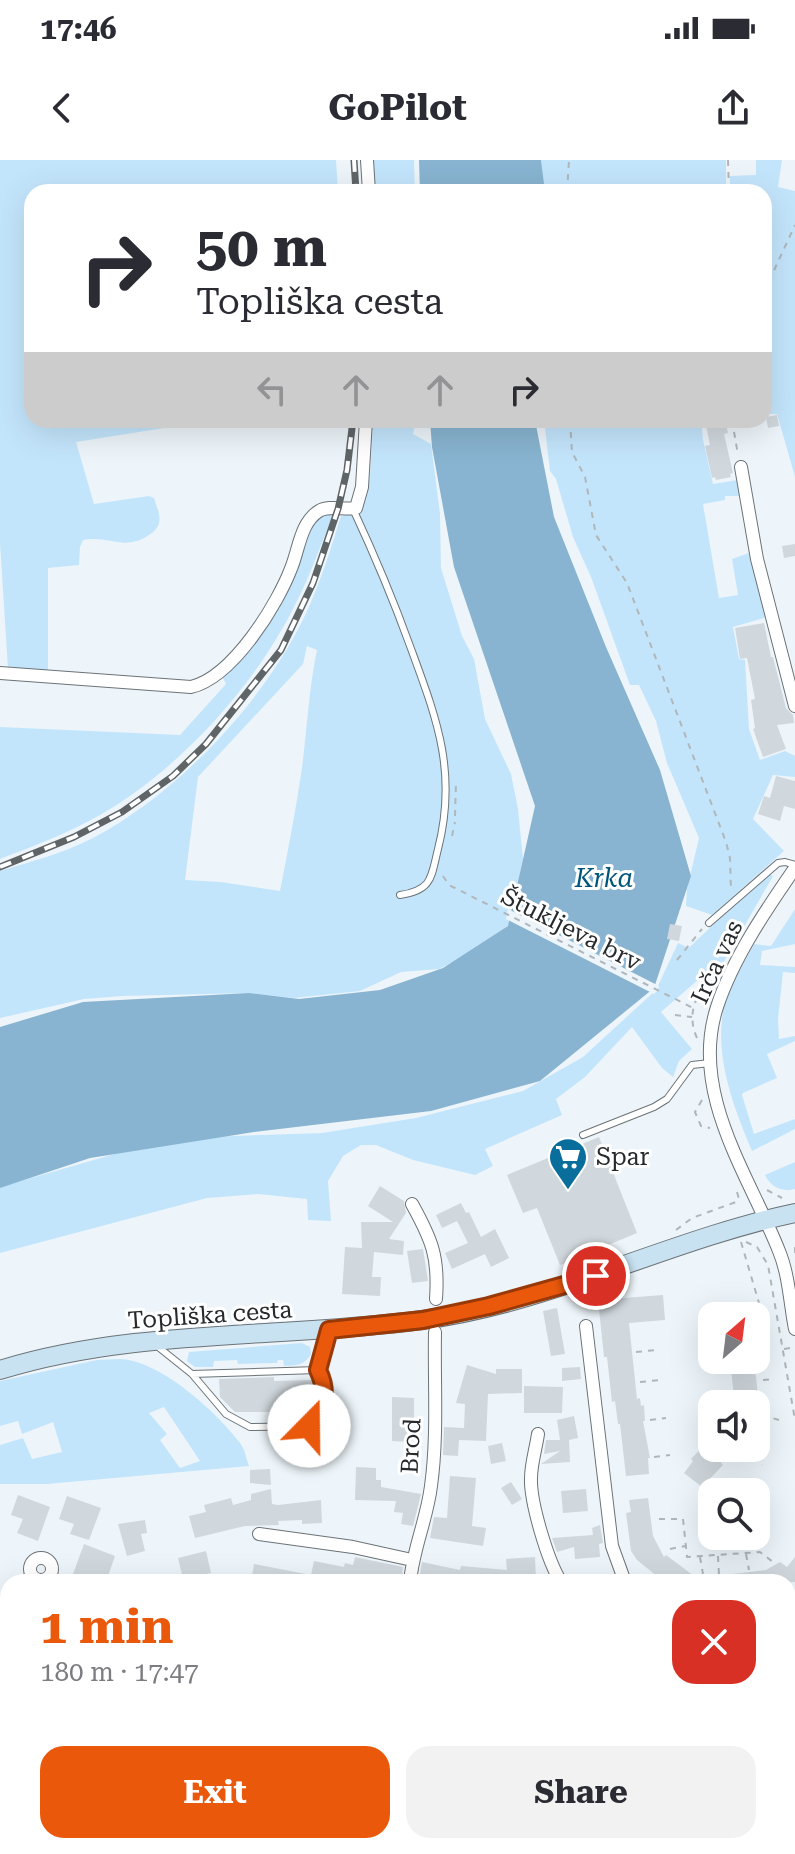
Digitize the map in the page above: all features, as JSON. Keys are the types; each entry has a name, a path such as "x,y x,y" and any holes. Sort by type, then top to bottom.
{"main road":[{"name":"Topliška cesta","path":"0,1370 119,1345 423,1320 489,1306 596,1276 763,1220 792,1206"}],"street":[{"path":"367,160 368,184"},
{"path":"0,673 146,685 191,687 203,684 236,657 257,630 292,569 304,529 312,517 324,509 353,509 360,498 365,428"},
{"path":"741,467 757,559 795,706"},
{"name":"Irča vas","path":"795,866 771,903 717,1005 710,1063 719,1112 763,1220 780,1253 795,1329"},
{"path":"412,1204 432,1241 437,1277 436,1299"},
{"path":"586,1326 612,1546 622,1574"},
{"name":"Brod","path":"411,1574 430,1491 435,1452 435,1332"},
{"path":"538,1434 531,1478 534,1500 556,1574"},
{"path":"259,1534 353,1547 412,1560"}],"lane":[{"path":"353,509 383,574 439,724 447,773 444,828 429,881 417,892 400,895"},
{"path":"709,923 778,863 795,866"},
{"path":"583,1135 654,1107 667,1099 692,1065 710,1063"},
{"path":"151,1342 192,1374 226,1414 250,1427 309,1426 323,1409 323,1380 318,1370 329,1330"},
{"path":"192,1374 318,1370"}],"path":[{"path":"568,184 569,160"},
{"path":"728,160 729,184"},
{"path":"772,275 795,225"},
{"path":"570,428 572,452 585,477 596,535 627,583 726,842 731,875 728,908"},
{"path":"734,428 741,467"},
{"name":"Štukljeva brv","path":"442,869 443,879 449,885 693,1008"},
{"path":"677,960 709,923"},
{"path":"675,1015 693,1017"},
{"path":"701,1126 695,1112 702,1104 702,1090"},
{"path":"765,1187 792,1206"},
{"path":"730,1208 739,1199"},
{"path":"759,1302 740,1242 757,1247 766,1258 795,1420"},
{"path":"794,1249 795,1242"},
{"path":"783,1349 795,1347"},
{"path":"636,1352 657,1350"},
{"path":"763,1380 774,1379"},
{"path":"640,1382 660,1380"},
{"path":"770,1417 779,1420"},
{"path":"650,1420 666,1418"},
{"path":"654,1457 670,1455"},
{"path":"758,1462 762,1465"},
{"path":"659,1519 683,1519 687,1557 683,1563"},
{"path":"670,1549 686,1545"},
{"path":"687,1557 760,1552 773,1562"},
{"path":"746,1553 749,1570"},
{"path":"718,1555 719,1574"},
{"path":"700,1556 703,1574"}],"shaded area":[{"path":"0,160 336,160 338,184 24,184 24,428 164,428 76,442 94,504 149,496 154,498 159,521 152,533 134,542 83,540 79,565 48,568 48,672 8,669 0,543"},
{"path":"374,160 414,160 415,184 374,184"},
{"path":"541,160 726,160 726,184 543,184"},
{"path":"756,160 782,160 778,187 795,191 795,477 777,414 772,414 772,184 730,184 730,176 756,175"},
{"path":"373,428 414,428 413,434 431,444 440,514 441,568 462,636 474,659 485,719 511,774 518,809 523,859 510,924 481,948 439,969 401,972 360,991 294,998 250,993 123,996 84,999 0,1018 0,871 91,839 157,796 220,738 273,671 294,637 315,591 341,516 358,512 370,478","holes":["307,646 317,650 300,783 280,891 185,880 198,777 303,664"]},
{"path":"545,428 702,428 713,484 738,480 743,496 725,496 725,500 703,504 719,598 738,595 732,559 752,552 767,617 733,627 739,659 745,660 749,729 760,760 785,751 795,756 795,777 773,775 753,819 784,851 712,915 686,906 699,838 667,763 656,721 639,685 630,685 591,577 573,537 556,479 550,471"},
{"path":"327,513 334,514 301,592 279,634 260,664 213,723 158,774 100,815 0,859 0,727 180,735 226,684 223,678 242,656 307,534 316,519"},
{"path":"769,874 773,876 722,965 714,973 699,979 661,1012 692,1049 679,1061 673,1077 662,1068 632,1027 585,1077 556,1099 562,1115 485,1149 493,1166 475,1175 413,1160 376,1145 361,1145 343,1156 328,1181 331,1221 308,1220 307,1199 258,1194 207,1198 0,1253 0,1187 170,1138 322,1133 416,1118 523,1091 583,1057 656,990 678,943 689,948"},
{"path":"795,909 795,944 762,951 760,965 795,967 795,973 783,972 778,1019 779,1039 795,1036 795,1041 767,1054 777,1078 742,1095 754,1134 795,1119 795,1129 752,1151 733,1101 724,1065 723,1012 731,986 754,944 771,946"},
{"path":"795,1162 795,1189 777,1188 765,1175"},
{"path":"302,1343 310,1347 311,1354 306,1361 296,1365 284,1366 283,1360 277,1363 238,1364 237,1360 214,1361 213,1367 195,1367 187,1361 189,1352"},
{"path":"125,1359 144,1365 175,1382 218,1418 242,1445 249,1466 47,1484 0,1484 0,1445 23,1438 32,1459 62,1452 53,1422 22,1434 18,1421 0,1426 0,1381 97,1360","holes":["164,1407 200,1461 180,1468 160,1440 167,1434 149,1413"]}],"water":[{"path":"419,160 541,160 544,184 420,184"},
{"name":"Krka","path":"431,428 537,428 554,517 660,770 691,876 654,988 540,1081 431,1111 254,1132 90,1158 0,1188 0,1027 83,1002 249,993 299,999 380,990 443,968 508,926 535,806 454,567"}],"pier":[{"path":"508,909 659,986 658,990 654,994 506,919"}],"building":[{"path":"777,415 779,426 772,427 772,416"},
{"path":"707,428 727,428 728,433 724,434 733,473 731,477 712,478 705,446 710,445"},
{"path":"795,544 795,556 784,558 782,546"},
{"path":"764,623 786,708 793,715 794,723 777,725 786,749 763,757 753,729 751,700 755,699 747,658 740,659 735,628"},
{"path":"776,776 795,781 795,809 784,806 780,821 758,814 764,796 770,798"},
{"path":"670,924 682,926 679,941 667,939"},
{"name":"Spar","path":"599,1137 637,1233 560,1265 537,1208 523,1213 507,1175"},
{"path":"380,1186 404,1201 406,1213 389,1239 404,1241 403,1255 374,1252 372,1277 381,1277 380,1296 342,1294 345,1247 362,1248 361,1222 393,1222 368,1206"},
{"path":"461,1203 481,1237 495,1229 509,1258 491,1267 485,1254 452,1269 445,1253 468,1243 457,1221 442,1228 436,1215"},
{"path":"423,1249 428,1281 412,1283 407,1251"},
{"path":"663,1295 665,1320 629,1323 637,1399 640,1398 641,1406 644,1405 643,1421 650,1458 649,1474 626,1476 620,1424 615,1401 612,1402 607,1357 604,1357 598,1300"},
{"path":"557,1308 565,1354 551,1356 543,1311"},
{"path":"467,1365 496,1374 496,1369 522,1369 522,1393 488,1394 486,1441 459,1440 458,1456 443,1455 444,1427 464,1428 465,1404 456,1403"},
{"path":"580,1367 581,1379 562,1381 562,1368"},
{"path":"732,1374 756,1374 757,1390 733,1390"},
{"path":"274,1377 274,1381 315,1380 315,1405 295,1405 296,1419 275,1419 275,1412 235,1412 220,1397 219,1379"},
{"path":"524,1386 563,1387 562,1413 524,1413"},
{"path":"392,1397 414,1398 414,1422 409,1422 408,1442 392,1441"},
{"path":"574,1416 578,1438 569,1440 570,1462 541,1464 560,1451 544,1454 546,1440 560,1440 557,1420"},
{"path":"295,1434 335,1434 335,1453 295,1453"},
{"path":"502,1443 506,1461 491,1464 488,1446"},
{"path":"698,1452 698,1462 722,1462 723,1465 711,1478 698,1478 698,1484 684,1473 693,1461 691,1459"},
{"path":"356,1467 376,1468 376,1480 381,1480 381,1487 421,1494 413,1526 401,1524 403,1513 394,1512 396,1501 355,1500"},
{"path":"270,1469 271,1485 250,1483 250,1470"},
{"path":"450,1476 476,1478 472,1526 486,1528 483,1546 430,1538 434,1517 447,1518"},
{"path":"511,1482 522,1499 512,1505 501,1488"},
{"path":"271,1489 272,1504 321,1500 322,1523 278,1521 279,1525 245,1526 195,1538 189,1516 206,1512 204,1505 231,1498 233,1505 251,1500 251,1494"},
{"path":"586,1489 588,1511 563,1513 561,1491"},
{"path":"18,1495 50,1507 38,1541 17,1533 23,1519 11,1515"},
{"path":"67,1496 101,1508 89,1540 70,1534 74,1524 59,1519"},
{"path":"648,1498 653,1536 664,1557 666,1555 691,1574 654,1574 637,1560 631,1551 626,1513 631,1512 629,1500"},
{"path":"145,1520 147,1533 141,1534 145,1551 127,1556 118,1524"},
{"path":"600,1525 603,1543 599,1544 600,1557 575,1559 574,1547 557,1552 552,1538 593,1535 592,1528"},
{"path":"84,1544 115,1556 109,1574 73,1574"},
{"path":"206,1551 211,1573 182,1574 178,1558"},
{"path":"355,1557 403,1567 402,1574 311,1574 314,1561 344,1567 345,1563 353,1565"},
{"path":"535,1557 536,1574 420,1574 422,1562 460,1570 461,1566 507,1570 506,1559"},
{"path":"795,1557 795,1574 732,1574 766,1570 780,1562 787,1567"},
{"path":"254,1564 306,1574 252,1574"}],"railway":[{"path":"354,160 356,184"},
{"path":"0,867 74,837 122,812 173,776 206,744 281,650 313,583 338,509 352,428"}],"place":[{"name":"Spar","path":"568,1191"}],"route":[{"path":"309,1426 323,1409 323,1380 318,1370 329,1330 423,1320 489,1306 596,1276"}]}
